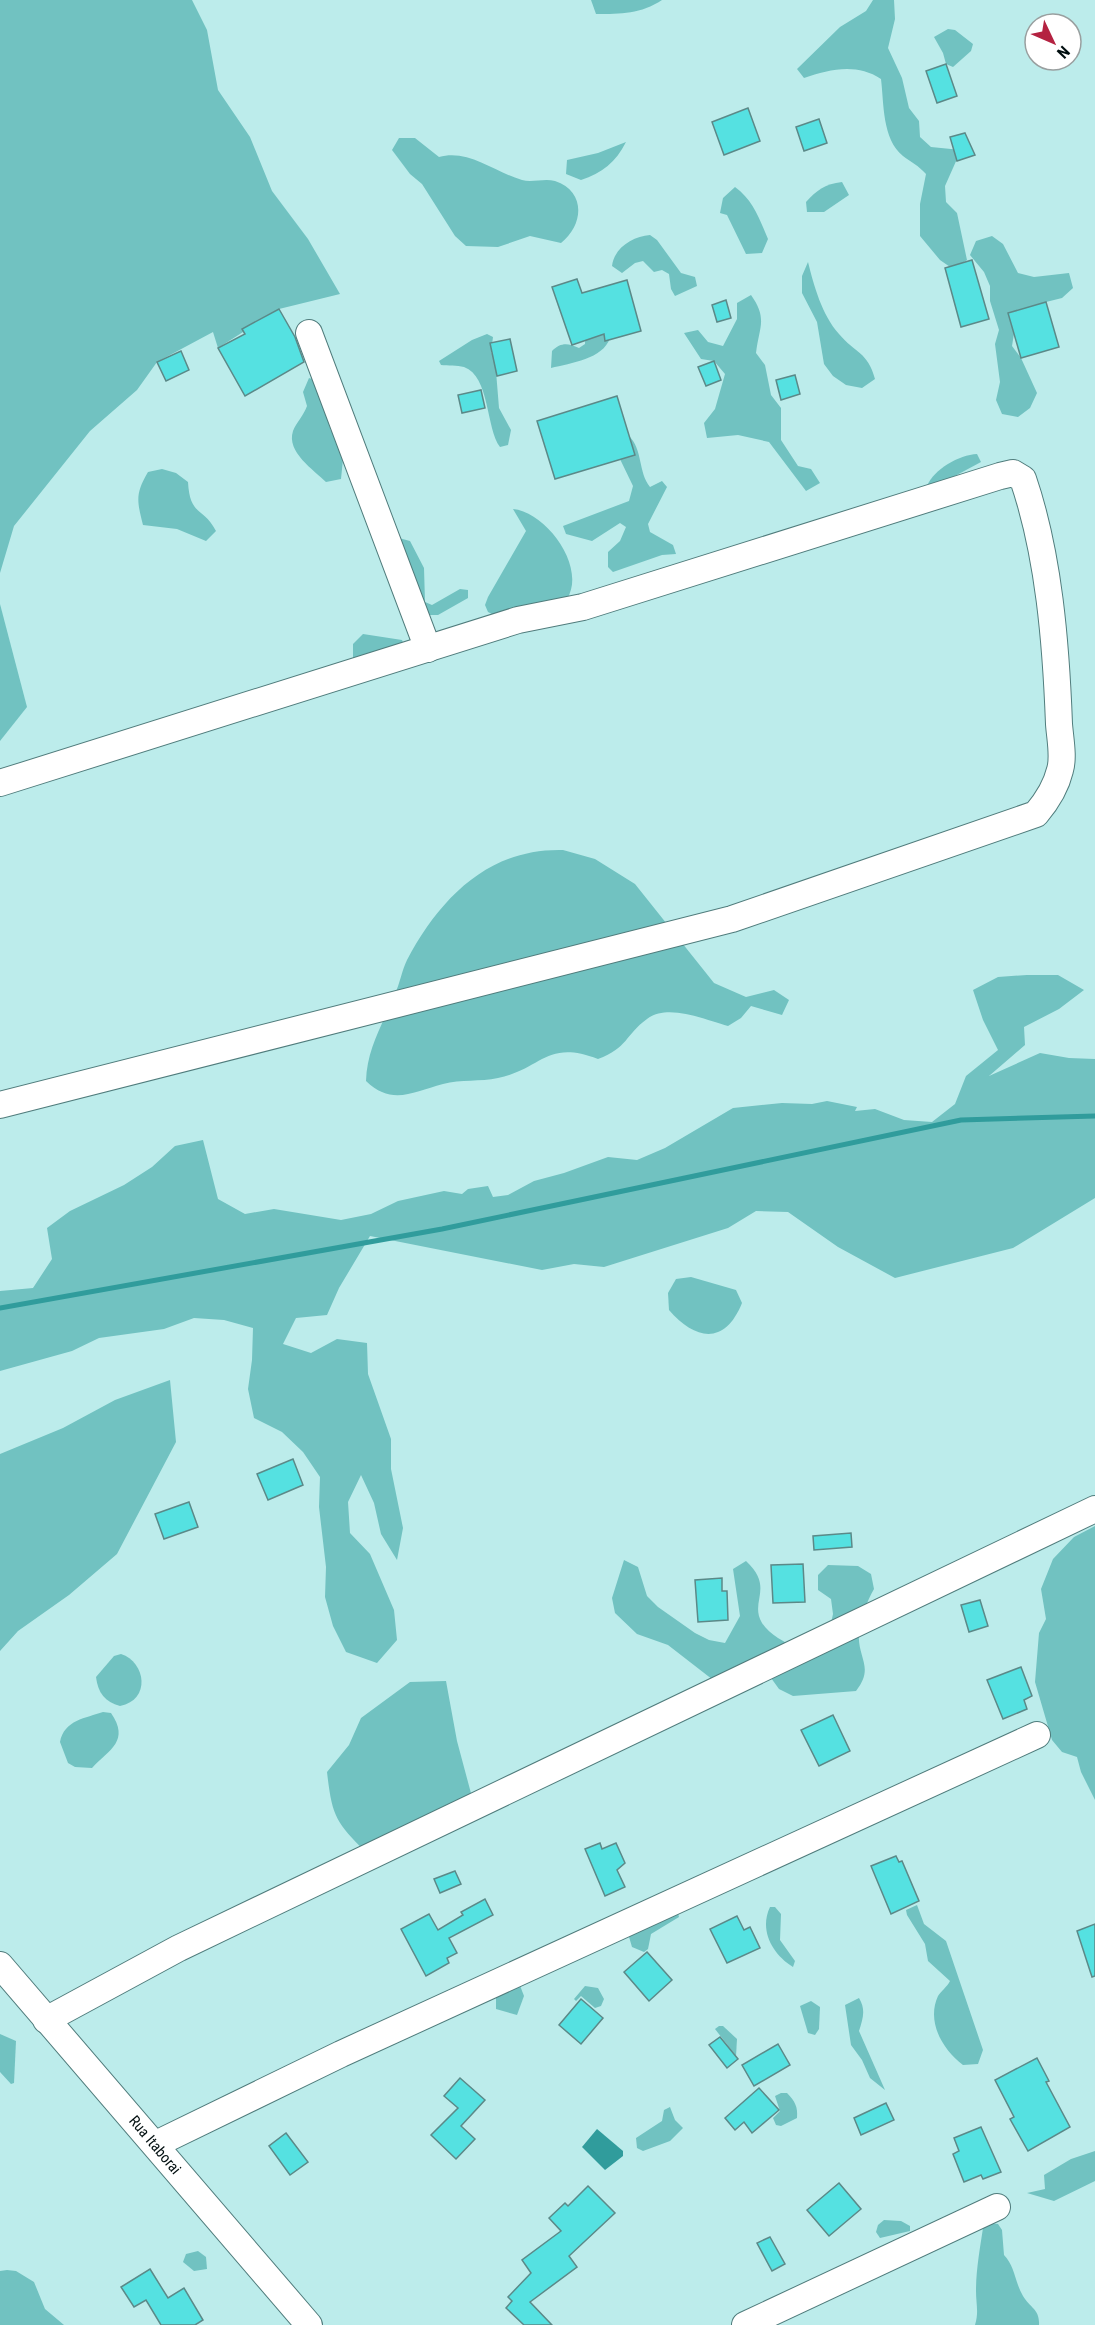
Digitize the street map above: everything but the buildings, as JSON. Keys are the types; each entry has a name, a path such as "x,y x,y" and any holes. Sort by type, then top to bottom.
{"street":[{"path":"309,333 428,649"},
{"path":"0,783 518,620 583,607 916,500 1013,473 1023,479 1035,512 1043,555 1058,688 1061,768 1050,798 1036,814 909,860 732,919 0,1105"},
{"path":"46,2019 179,1948 1095,1509"},
{"path":"156,2144 426,2014 1037,1735"},
{"name":"Rua Itaborai","path":"0,1965 309,2325"},
{"path":"746,2325 997,2207"}],"shaded area":[{"path":"0,0 192,0 207,30 218,90 250,137 272,191 308,239 340,294 279,309 218,348 213,332 157,362 137,390 90,431 14,526 0,573"},
{"path":"591,0 662,0 638,11 596,14"},
{"path":"873,0 894,0 895,19 888,48 902,78 909,108 919,121 920,137 931,147 961,150 945,186 946,202 957,213 967,260 953,269 940,260 920,236 920,204 926,174 903,156 891,140 885,120 881,79 853,69 833,70 804,78 797,69 840,27 866,11"},
{"path":"948,29 955,30 973,44 971,51 953,67 946,64 934,37"},
{"path":"399,138 415,138 439,157 461,156 522,180 551,180 565,186 577,200 577,218 574,227 561,243 530,236 498,247 466,246 455,236 422,184 410,174 392,150"},
{"path":"626,142 613,161 595,174 581,180 566,174 567,160 598,153"},
{"path":"842,182 849,195 824,212 807,212 806,202 814,194 826,186"},
{"path":"735,187 751,204 768,239 762,253 746,254 727,215 720,213 723,198"},
{"path":"650,235 657,240 681,273 695,277 697,286 675,296 671,289 669,274 662,270 654,272 643,261 635,263 622,273 612,266 616,254 625,244"},
{"path":"992,236 1003,244 1018,273 1034,277 1069,273 1073,288 1062,298 1046,302 1035,312 1017,315 1012,346 1021,358 1037,393 1030,408 1018,417 1002,414 996,400 1000,382 995,344 999,330 990,301 990,286 984,272 970,255 976,241"},
{"path":"808,262 816,290 828,318 839,334 865,358 872,370 875,379 862,388 846,385 833,376 824,364 817,322 802,293 802,276"},
{"path":"751,295 761,317 756,353 765,365 771,395 781,408 781,440 798,466 811,469 820,483 806,491 769,442 738,435 707,438 704,423 715,409 725,374 714,361 701,359 684,333 698,330 708,342 723,346 737,319 737,303"},
{"path":"586,321 610,338 606,345 601,351 585,359 551,368 552,351 555,348 565,344 579,348 585,344"},
{"path":"487,334 493,337 491,352 495,359 499,408 511,430 508,445 500,447 492,428 479,381 472,372 464,367 441,365 439,361 472,340"},
{"path":"309,378 315,380 331,431 344,449 341,479 326,482 302,460 294,446 293,431 307,406 303,392"},
{"path":"629,436 636,448 650,487 662,481 667,487 648,524 650,532 673,545 676,554 662,555 613,572 608,567 608,552 620,541 626,527 620,523 592,541 566,534 563,526 629,501 633,486 619,457"},
{"path":"977,454 981,462 940,484 927,486 935,474 948,464"},
{"path":"162,469 176,473 188,482 191,501 216,531 206,541 177,529 143,525 139,503 141,486 148,472"},
{"path":"513,509 526,512 538,520 560,543 572,572 572,586 567,599 552,600 496,616 488,612 485,605 526,531"},
{"path":"395,537 410,541 424,568 425,602 432,605 460,589 468,590 468,598 438,615 422,615"},
{"path":"0,604 27,707 0,741"},
{"path":"363,634 402,640 404,645 353,660 353,644"},
{"path":"563,850 595,859 635,884 714,983 746,997 774,990 789,1000 782,1015 751,1006 741,1018 728,1026 687,1014 665,1012 647,1019 621,1046 598,1059 567,1052 555,1054 513,1074 484,1080 450,1082 403,1095 385,1093 366,1081 372,1047 397,990 405,964 420,937 451,897 490,868 512,858 536,852"},
{"path":"1058,975 1084,990 1059,1009 1024,1027 1025,1045 989,1076 1040,1053 1069,1058 1095,1059 1095,1198 1013,1248 895,1278 838,1247 788,1212 756,1211 728,1228 604,1267 574,1264 542,1270 370,1236 339,1288 327,1315 296,1318 283,1344 311,1353 337,1339 367,1343 368,1374 391,1439 391,1469 403,1528 397,1560 381,1534 374,1503 361,1475 348,1502 350,1533 370,1554 394,1610 397,1640 377,1663 346,1652 333,1626 325,1597 326,1567 319,1507 320,1477 303,1452 282,1432 254,1418 248,1389 253,1328 224,1320 194,1318 164,1329 99,1338 72,1351 0,1371 0,1291 33,1288 52,1259 47,1228 70,1211 124,1185 152,1167 175,1146 203,1140 218,1199 245,1214 274,1209 341,1220 371,1214 398,1201 444,1191 462,1194 468,1189 488,1186 493,1197 508,1195 534,1181 608,1157 637,1160 665,1148 733,1108 782,1103 812,1104 827,1101 857,1107 855,1111 875,1109 904,1120 932,1122 955,1104 966,1076 998,1050 983,1020 973,990 998,977"},
{"path":"691,1277 736,1290 742,1303 735,1317 719,1332 709,1334 689,1328 669,1310 668,1293 676,1279"},
{"path":"170,1380 176,1442 117,1554 69,1595 18,1631 0,1651 0,1454 63,1428 115,1400"},
{"path":"1095,1526 1095,1800 1081,1772 1077,1757 1062,1752 1052,1740 1035,1682 1039,1633 1046,1619 1041,1589 1053,1559 1074,1537"},
{"path":"624,1560 638,1567 647,1596 658,1607 695,1633 709,1640 725,1643 740,1616 733,1569 746,1561 759,1579 758,1608 762,1623 773,1635 797,1649 830,1628 833,1614 831,1599 818,1590 818,1575 828,1565 858,1566 871,1574 874,1589 864,1611 860,1628 859,1642 865,1669 862,1683 856,1691 793,1696 779,1689 761,1664 747,1662 738,1676 717,1683 668,1645 637,1634 615,1613 612,1598"},
{"path":"121,1654 136,1665 142,1681 137,1696 120,1706 103,1696 98,1688 96,1677 114,1656"},
{"path":"446,1681 457,1741 472,1797 366,1852 341,1825 337,1817 333,1808 327,1772 349,1745 361,1718 410,1682"},
{"path":"103,1712 111,1713 119,1731 111,1750 92,1768 75,1767 68,1763 60,1742 66,1729 83,1718"},
{"path":"917,1905 924,1924 946,1941 983,2050 978,2064 963,2065 949,2052 938,2035 934,2016 935,2006 938,1996 950,1981 928,1961 925,1944 907,1915 906,1910"},
{"path":"770,1907 775,1907 781,1914 780,1940 795,1961 793,1967 779,1955 770,1941 766,1924"},
{"path":"678,1913 679,1917 651,1934 648,1949 644,1952 632,1947 627,1930"},
{"path":"519,1983 524,1996 517,2015 496,2009 496,1997"},
{"path":"585,1986 598,1988 604,1999 601,2006 595,2008 581,1996 576,2001 574,1999"},
{"path":"859,1998 863,2018 859,2031 885,2090 870,2078 862,2060 851,2045 845,2005"},
{"path":"811,2001 820,2007 819,2029 815,2035 808,2033 800,2006"},
{"path":"723,2026 737,2039 736,2056 715,2029"},
{"path":"0,2034 16,2041 14,2083 11,2084 0,2072"},
{"path":"787,2093 792,2099 796,2107 797,2118 781,2126 776,2125 773,2118 780,2111 775,2096"},
{"path":"670,2107 675,2120 683,2128 670,2141 643,2151 637,2148 636,2138 662,2121 664,2110"},
{"path":"597,2129 623,2151 623,2156 605,2170 582,2147"},
{"path":"1095,2151 1095,2181 1054,2201 1027,2193 1045,2189 1044,2175 1071,2159"},
{"path":"884,2220 901,2221 910,2226 910,2231 880,2238 876,2232 878,2225"},
{"path":"990,2223 998,2224 1002,2230 1004,2255 1008,2259 1023,2296 1038,2315 1039,2325 975,2325 979,2251 983,2228"},
{"path":"198,2251 206,2257 207,2269 194,2271 183,2262 186,2254"},
{"path":"0,2271 16,2271 34,2282 45,2309 64,2325 0,2325"}],"waterway":[{"path":"0,1308 442,1229 961,1120 1095,1116"}]}
